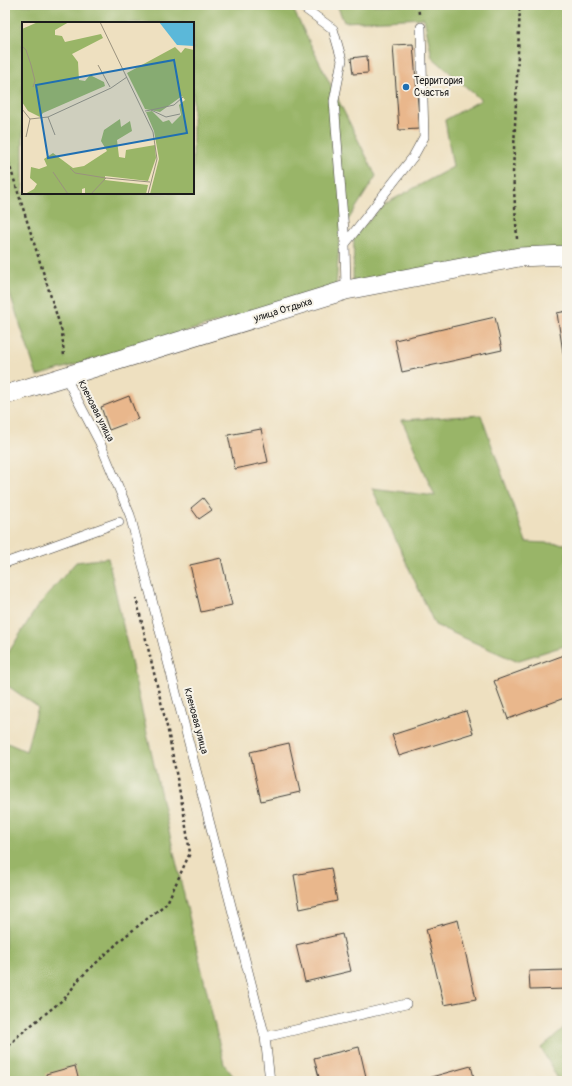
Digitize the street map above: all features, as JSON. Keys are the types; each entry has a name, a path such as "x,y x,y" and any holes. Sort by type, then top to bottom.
{"street":[{"name":"улица Отдыха","path":"5,395 66,378 346,290 519,257 567,255"}],"lane":[{"path":"300,5 333,29 342,60 334,101 345,244 346,290"},
{"path":"345,244 413,157 424,137 421,27"},
{"name":"Кленовая улица","path":"66,378 100,443 130,515 265,1037 270,1081"},
{"path":"5,564 119,522"},
{"path":"265,1037 406,1004"}],"path":[{"path":"519,257 513,173 520,5"},
{"path":"5,151 62,332 66,378"},
{"path":"5,1050 18,1035 66,998 80,978 123,938 167,903 190,852 168,731 135,595"}],"green space":[{"path":"5,5 291,5 376,176 340,233 336,287 37,376 5,279"},
{"path":"337,5 567,5 567,250 353,283 354,236 383,205 453,167 445,120 481,100 432,57 424,18 344,22"},
{"path":"481,415 526,542 567,544 567,645 516,661 435,625 372,488 435,496 402,420"},
{"path":"108,558 167,823 224,1064 237,1081 5,1081 5,742 26,751 38,707 5,684 5,658 37,607 76,562"},
{"path":"567,1025 567,1081 559,1081 541,1048"}],"building":[{"name":"Территория Счастья","path":"413,44 420,129 399,130 393,45"},
{"path":"367,56 368,73 353,74 351,58"},
{"path":"567,311 567,372 566,372 557,313"},
{"path":"495,317 502,350 402,372 395,340"},
{"path":"129,396 138,419 109,430 101,407"},
{"path":"261,429 268,462 235,469 228,435"},
{"path":"203,498 212,510 199,519 191,508"},
{"path":"221,558 232,605 201,612 190,565"},
{"path":"567,654 567,697 508,719 494,681"},
{"path":"466,711 473,733 399,756 392,735"},
{"path":"289,743 300,792 261,801 250,752"},
{"path":"331,868 337,901 300,909 294,875"},
{"path":"458,920 476,999 444,1005 426,929"},
{"path":"342,934 351,971 305,982 296,945"},
{"path":"567,970 567,989 530,990 529,971"},
{"path":"359,1047 367,1081 320,1081 314,1058"},
{"path":"75,1066 79,1081 47,1081 46,1074"},
{"path":"471,1066 475,1081 424,1081 424,1079"}],"place":[{"name":"Территория Счастья","path":"406,87"}]}
